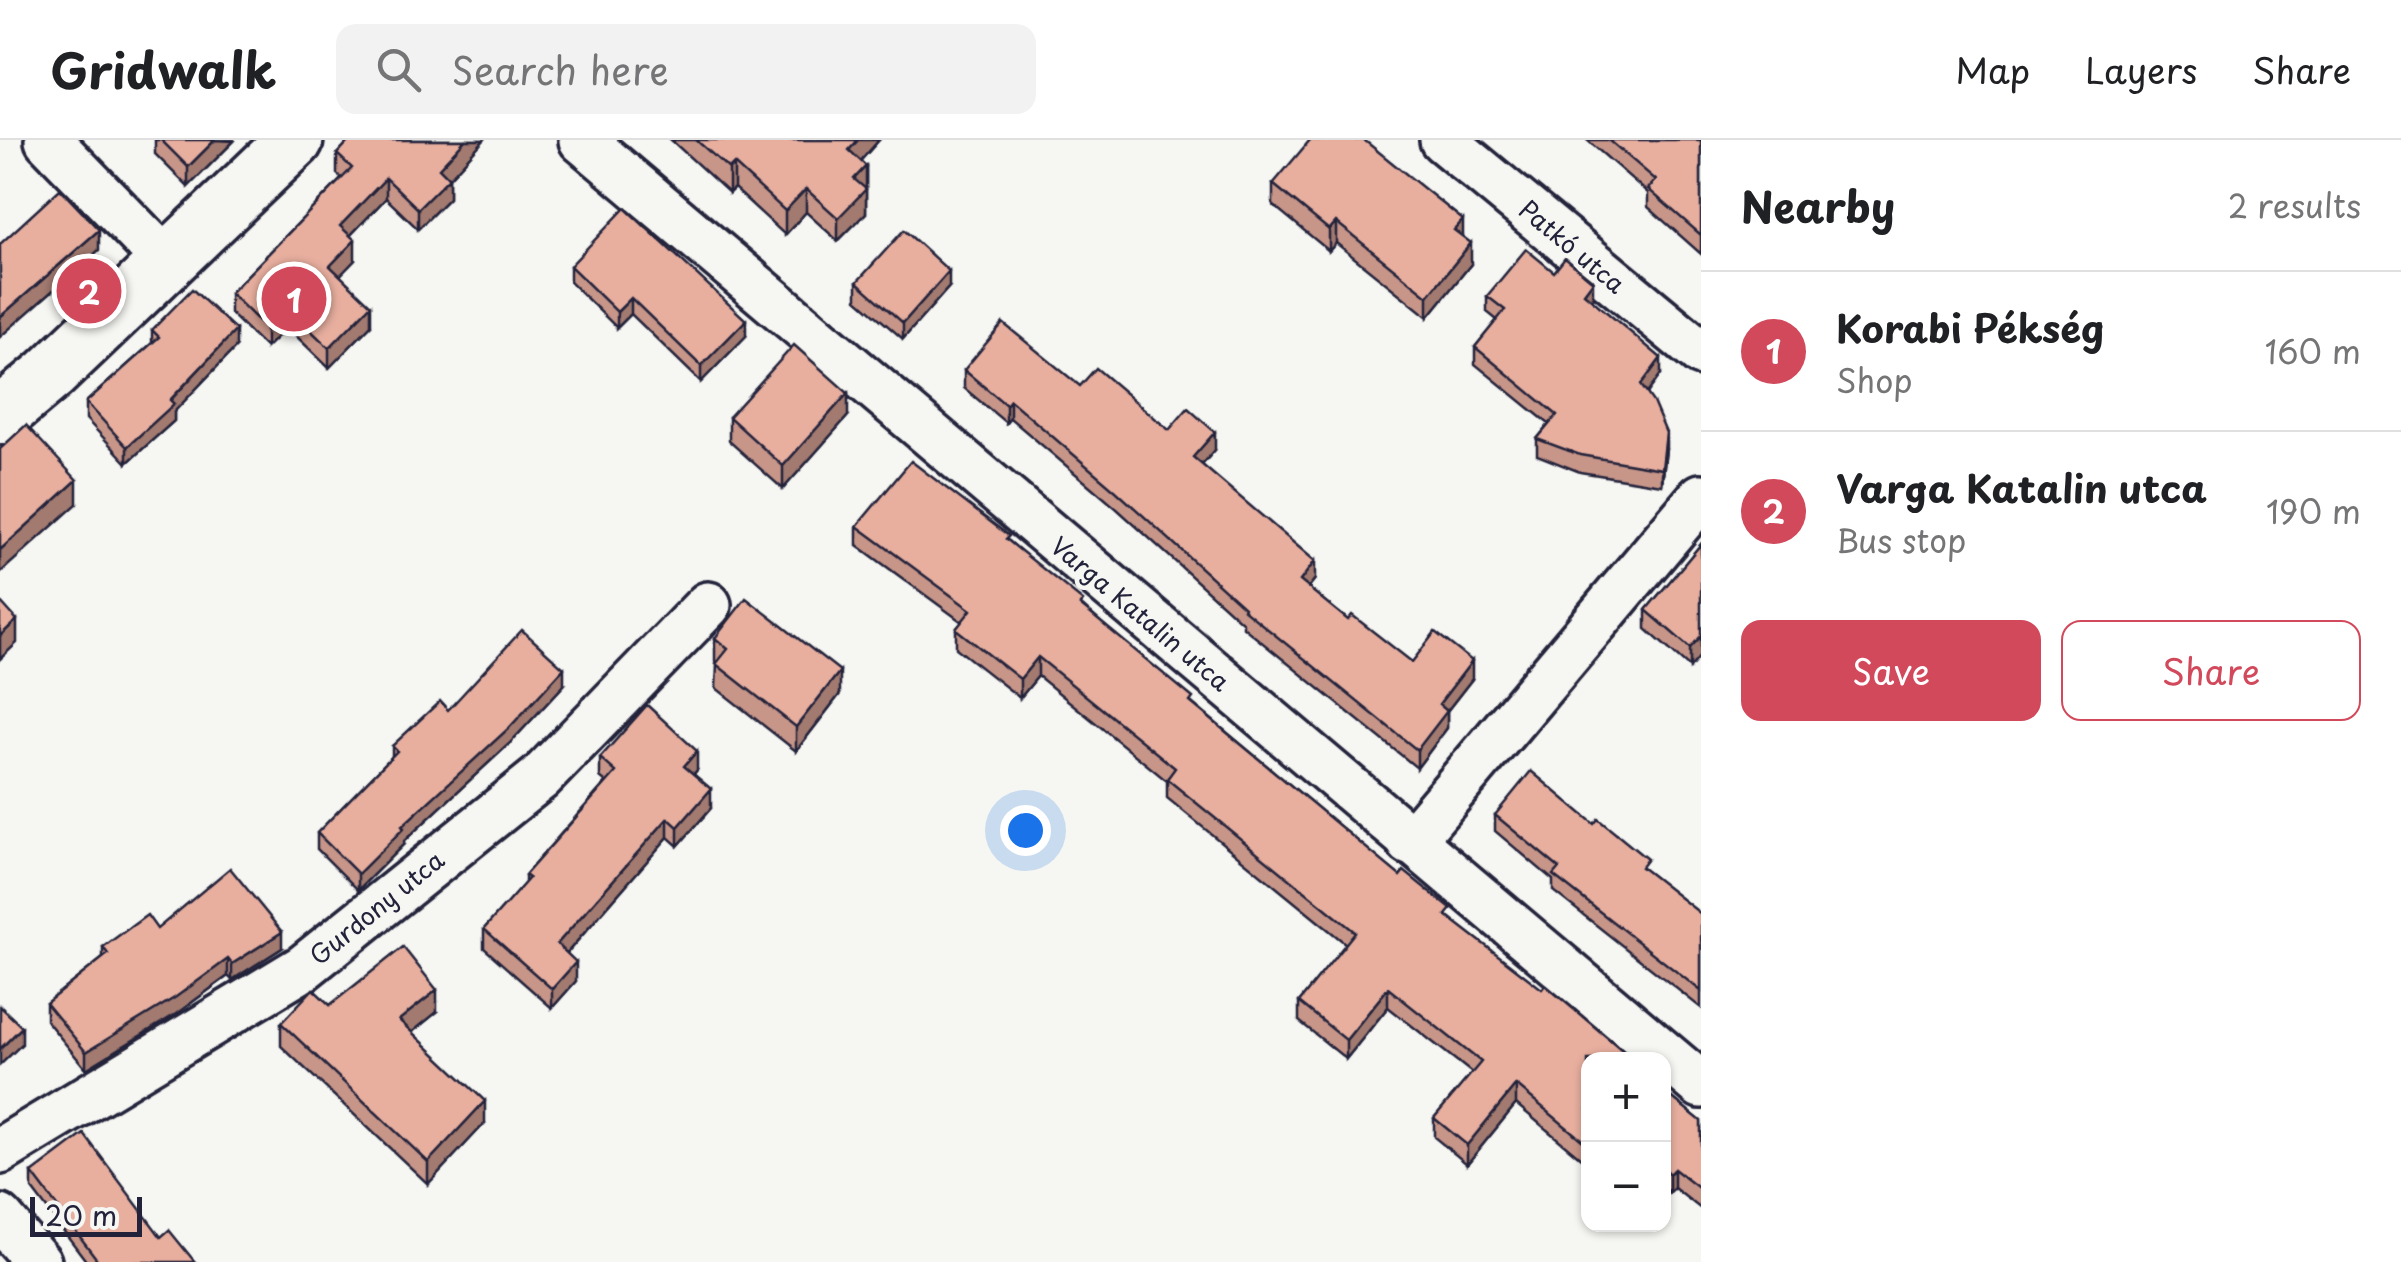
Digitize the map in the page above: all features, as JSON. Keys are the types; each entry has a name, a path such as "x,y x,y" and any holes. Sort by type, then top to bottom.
{"street":[{"path":"48,140 168,263"},
{"path":"0,416 168,263 295,140"},
{"name":"Varga Katalin utca","path":"582,140 1701,1085"},
{"name":"Patkó utca","path":"1443,140 1701,353"},
{"path":"1410,842 1701,497"},
{"name":"Gurdony utca","path":"0,1151 303,968 540,778 708,605"},
{"path":"0,1218 38,1262"}],"building":[{"path":"161,140 215,140 188,167"},
{"path":"350,140 465,140 439,168 449,178 418,209 386,178 340,226 355,240 330,266 371,305 329,348 287,307 266,328 230,293 352,168 337,154"},
{"path":"696,140 858,140 849,150 866,166 854,179 866,189 838,218 806,189 785,211 734,164 729,169"},
{"path":"1310,140 1364,140 1463,220 1454,230 1471,243 1428,296 1336,222 1329,230 1273,184"},
{"path":"1609,140 1701,140 1701,235 1648,189 1656,180"},
{"path":"60,189 99,230 0,317 0,244"},
{"path":"625,208 746,320 701,366 631,298 617,312 570,266"},
{"path":"904,230 949,271 903,323 857,282"},
{"path":"1526,249 1554,272 1565,258 1593,281 1584,293 1661,358 1641,385 1666,433 1662,469 1580,455 1537,439 1557,415 1475,347 1505,310 1487,296"},
{"path":"192,289 236,330 170,400 174,404 127,447 86,402 159,337 152,330"},
{"path":"1003,323 1080,386 1096,368 1169,430 1188,408 1215,432 1193,457 1315,561 1300,581 1348,620 1352,615 1412,662 1435,632 1472,661 1439,704 1447,711 1417,750 1243,609 1116,491 1010,400 1006,405 964,370"},
{"path":"794,345 848,393 783,466 729,417"},
{"path":"26,425 77,480 0,550 0,449"},
{"path":"911,461 1009,536 1006,539 1083,601 1080,605 1193,698 1190,702 1400,876 1404,871 1451,909 1446,915 1542,989 1545,985 1625,1052 1581,1052 1581,1139 1516,1085 1467,1145 1434,1118 1481,1062 1388,988 1346,1040 1299,1002 1355,932 1167,779 1175,768 1038,657 1020,679 956,629 971,610 857,526"},
{"path":"1701,544 1701,636 1690,648 1646,610"},
{"path":"746,598 840,671 796,727 716,664 728,649 715,638"},
{"path":"0,601 17,620 0,636"},
{"path":"522,630 564,668 509,728 402,826 358,874 317,833 397,751 392,746 440,701 448,710"},
{"path":"647,705 697,751 684,766 711,789 678,827 668,818 557,944 576,962 552,989 484,929 529,878 525,875 616,772 600,758"},
{"path":"1531,771 1594,824 1598,819 1647,859 1641,867 1701,914 1701,991 1553,875 1559,868 1495,815"},
{"path":"230,868 282,932 232,964 228,959 176,997 86,1052 46,1003 108,954 103,947 147,915 157,929"},
{"path":"403,947 437,990 399,1020 485,1101 428,1162 281,1023 313,989 330,1005"},
{"path":"0,1006 22,1027 0,1049"},
{"path":"1671,1097 1701,1121 1701,1190 1674,1169 1671,1172"},
{"path":"84,1134 161,1237 169,1230 195,1262 99,1262 32,1173"}],"place":[{"name":"Varga Katalin utca","path":"89,291"},
{"name":"Korabi Pékség","path":"294,299"}]}
